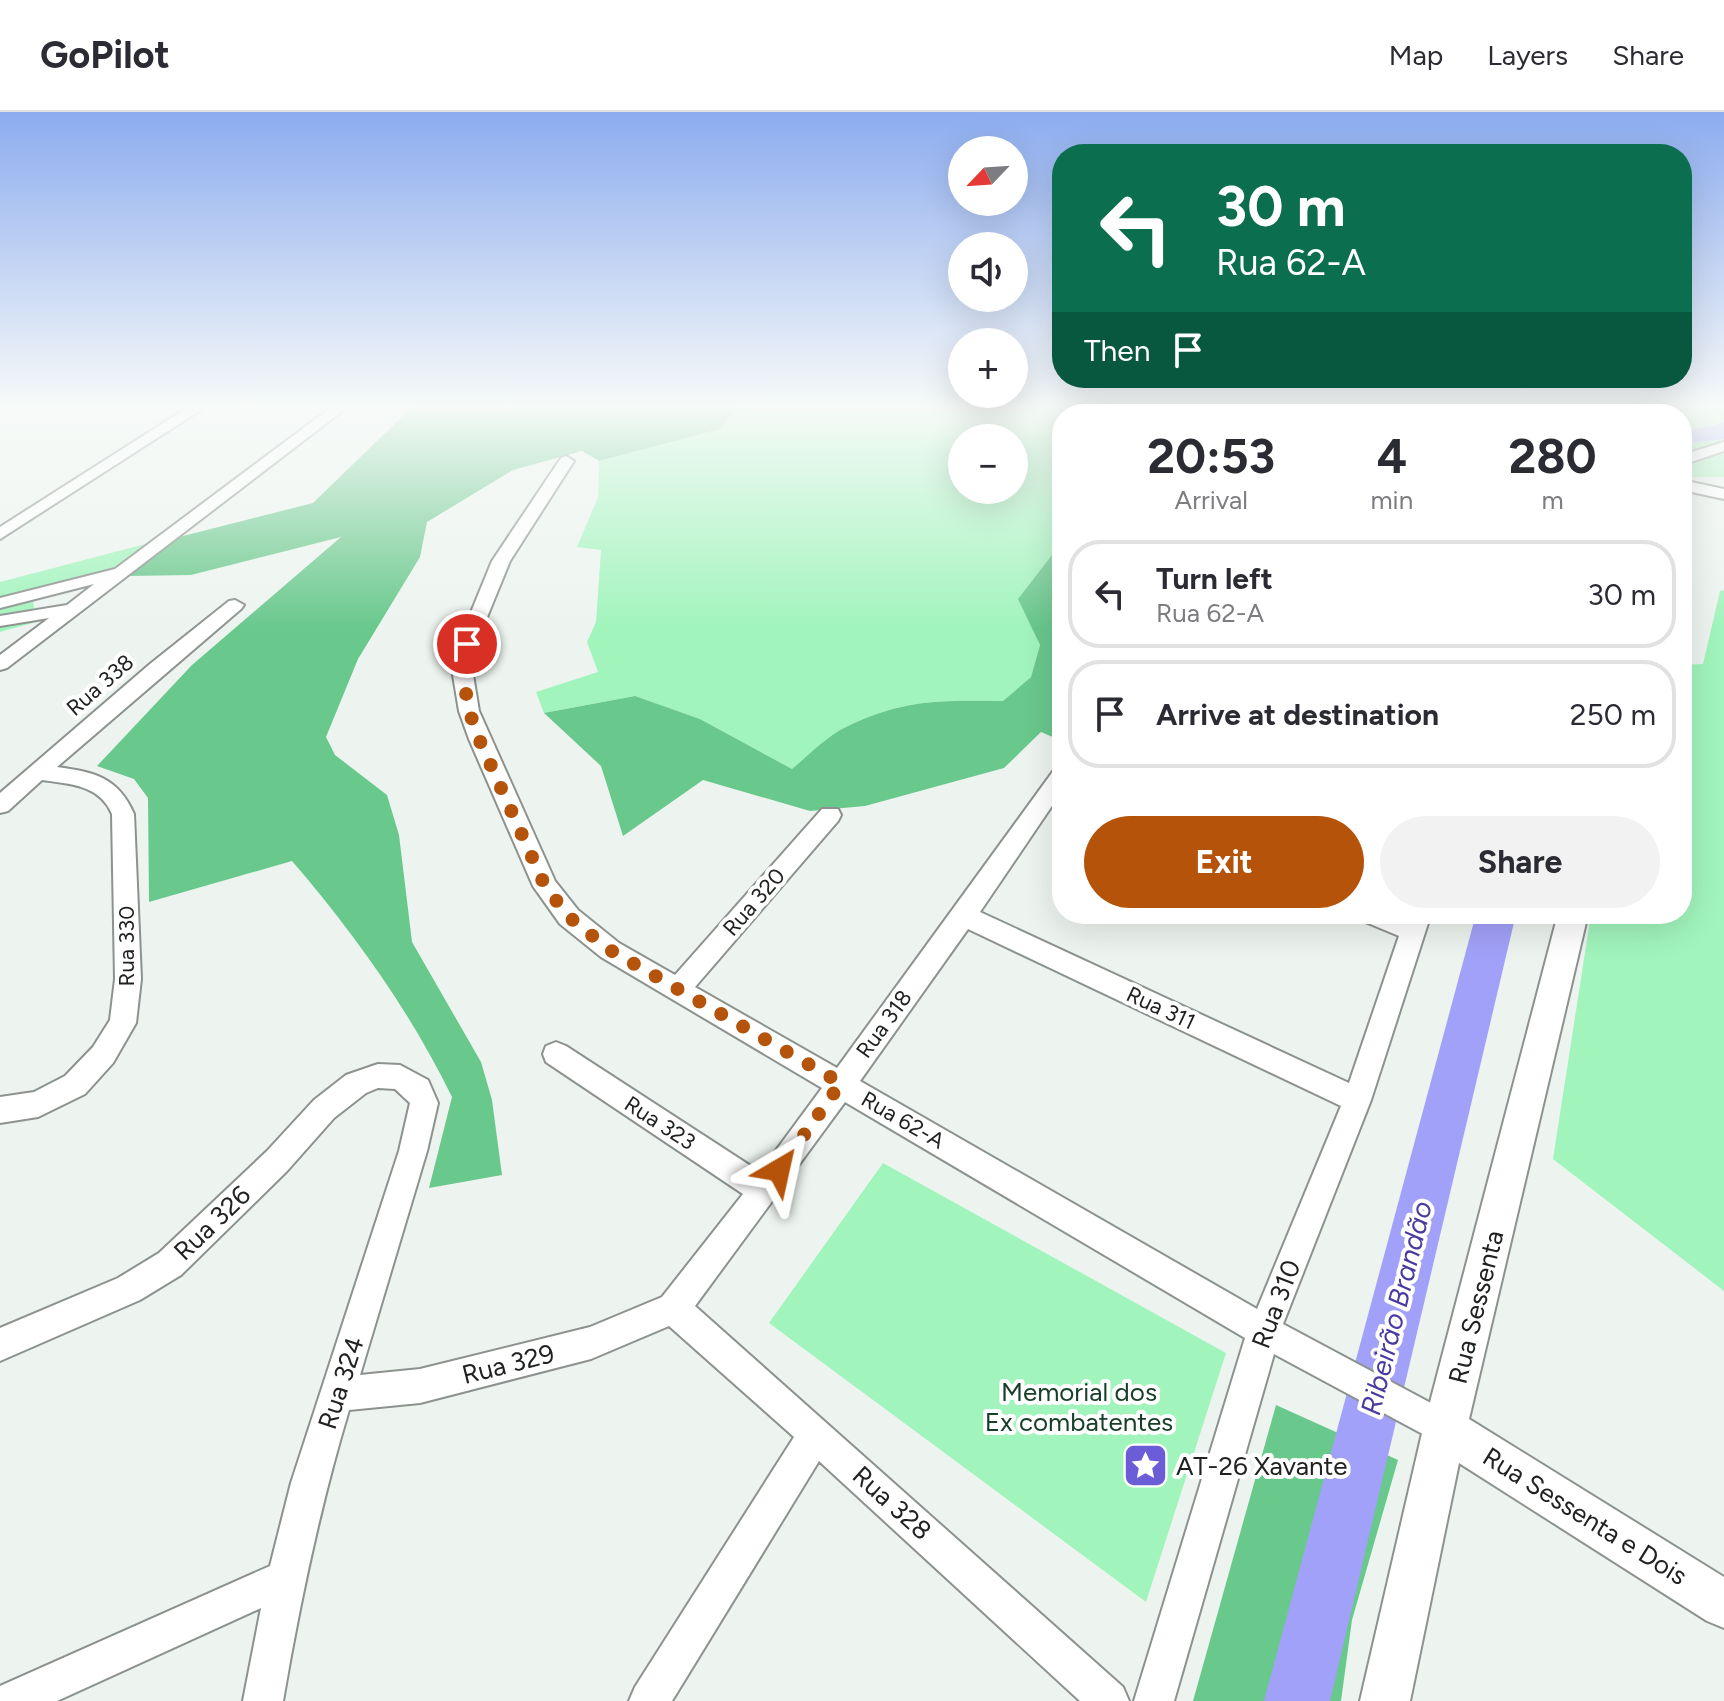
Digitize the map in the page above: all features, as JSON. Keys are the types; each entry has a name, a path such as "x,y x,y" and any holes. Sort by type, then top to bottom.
{"street":[{"path":"0,534 84,480"},
{"path":"0,664 245,480"},
{"name":"Rua 62-A","path":"554,480 501,561 467,644 463,675 469,711 545,886 569,917 610,950 1264,1331 1445,1429"},
{"path":"1692,487 1724,494"},
{"path":"0,603 124,572"},
{"path":"54,611 60,588"},
{"name":"Rua 338","path":"0,805 235,605"},
{"path":"0,621 75,609"},
{"name":"Rua 330","path":"0,1110 38,1104 75,1085 103,1055 123,1023 128,979 123,814 120,801 110,789 94,782 37,772"},
{"name":"Rua 318","path":"673,1308 764,1191 1052,791"},
{"name":"Rua 320","path":"678,989 830,815"},
{"name":"Rua 311","path":"964,916 1357,1100"},
{"name":"Rua 310","path":"1154,1701 1264,1331 1357,1100 1414,924"},
{"name":"Rua Sessenta","path":"1385,1701 1445,1429 1571,924"},
{"name":"Rua 323","path":"556,1054 764,1191"},
{"name":"Rua 326","path":"0,1345 129,1289 170,1264 277,1161 324,1109 356,1084 378,1076 400,1077"},
{"name":"Rua 324","path":"263,1701 286,1578 309,1483 393,1219 424,1103 418,1089 400,1077"},
{"name":"Rua 329","path":"337,1394 420,1386 591,1343 673,1308"},
{"name":"Rua 328","path":"673,1308 1109,1701"},
{"name":"Rua Sessenta e Dois","path":"1445,1429 1724,1604"},
{"path":"649,1701 816,1434"},
{"path":"12,1701 286,1578"}],"green space":[{"path":"337,480 496,480 427,522 420,557 358,659 326,737 335,755 387,795 399,835 412,942 481,1062 492,1100 502,1175 429,1188 452,1097 418,1034 380,974 292,861 149,902 148,798 134,779 97,766 192,665 341,537 191,575 128,576 179,537 313,503"},
{"path":"598,480 948,480 948,504 1028,504 1028,480 1052,480 1052,555 1019,599 1040,645 1031,677 1003,701 923,703 866,718 832,736 792,769 700,719 635,696 544,713 536,692 598,672 587,642 596,622 601,550 577,547 598,497"},
{"path":"153,542 116,572 32,592 36,622 0,632 0,582"},
{"path":"1052,555 1052,737 1041,732 1004,768 865,806 810,811 703,780 623,836 601,766 544,713 635,696 700,719 792,769 839,731 885,711 941,701 1003,701 1031,677 1040,645 1018,599"},
{"path":"1724,590 1724,1291 1553,1159 1589,924 1692,924 1692,665 1703,664 1720,591"},
{"name":"Memorial dos Ex combatentes","path":"883,1163 1226,1353 1146,1602 769,1323"},
{"path":"1276,1405 1398,1460 1352,1620 1341,1701 1193,1701"}],"waterway":[{"name":"Ribeirão Brandão","path":"1297,1701 1493,924"}],"place":[{"name":"AT-26 Xavante","path":"1145,1466"}],"route":[{"path":"467,644 463,675 469,711 479,739 545,886 569,917 610,950 841,1083 779,1170"}]}
